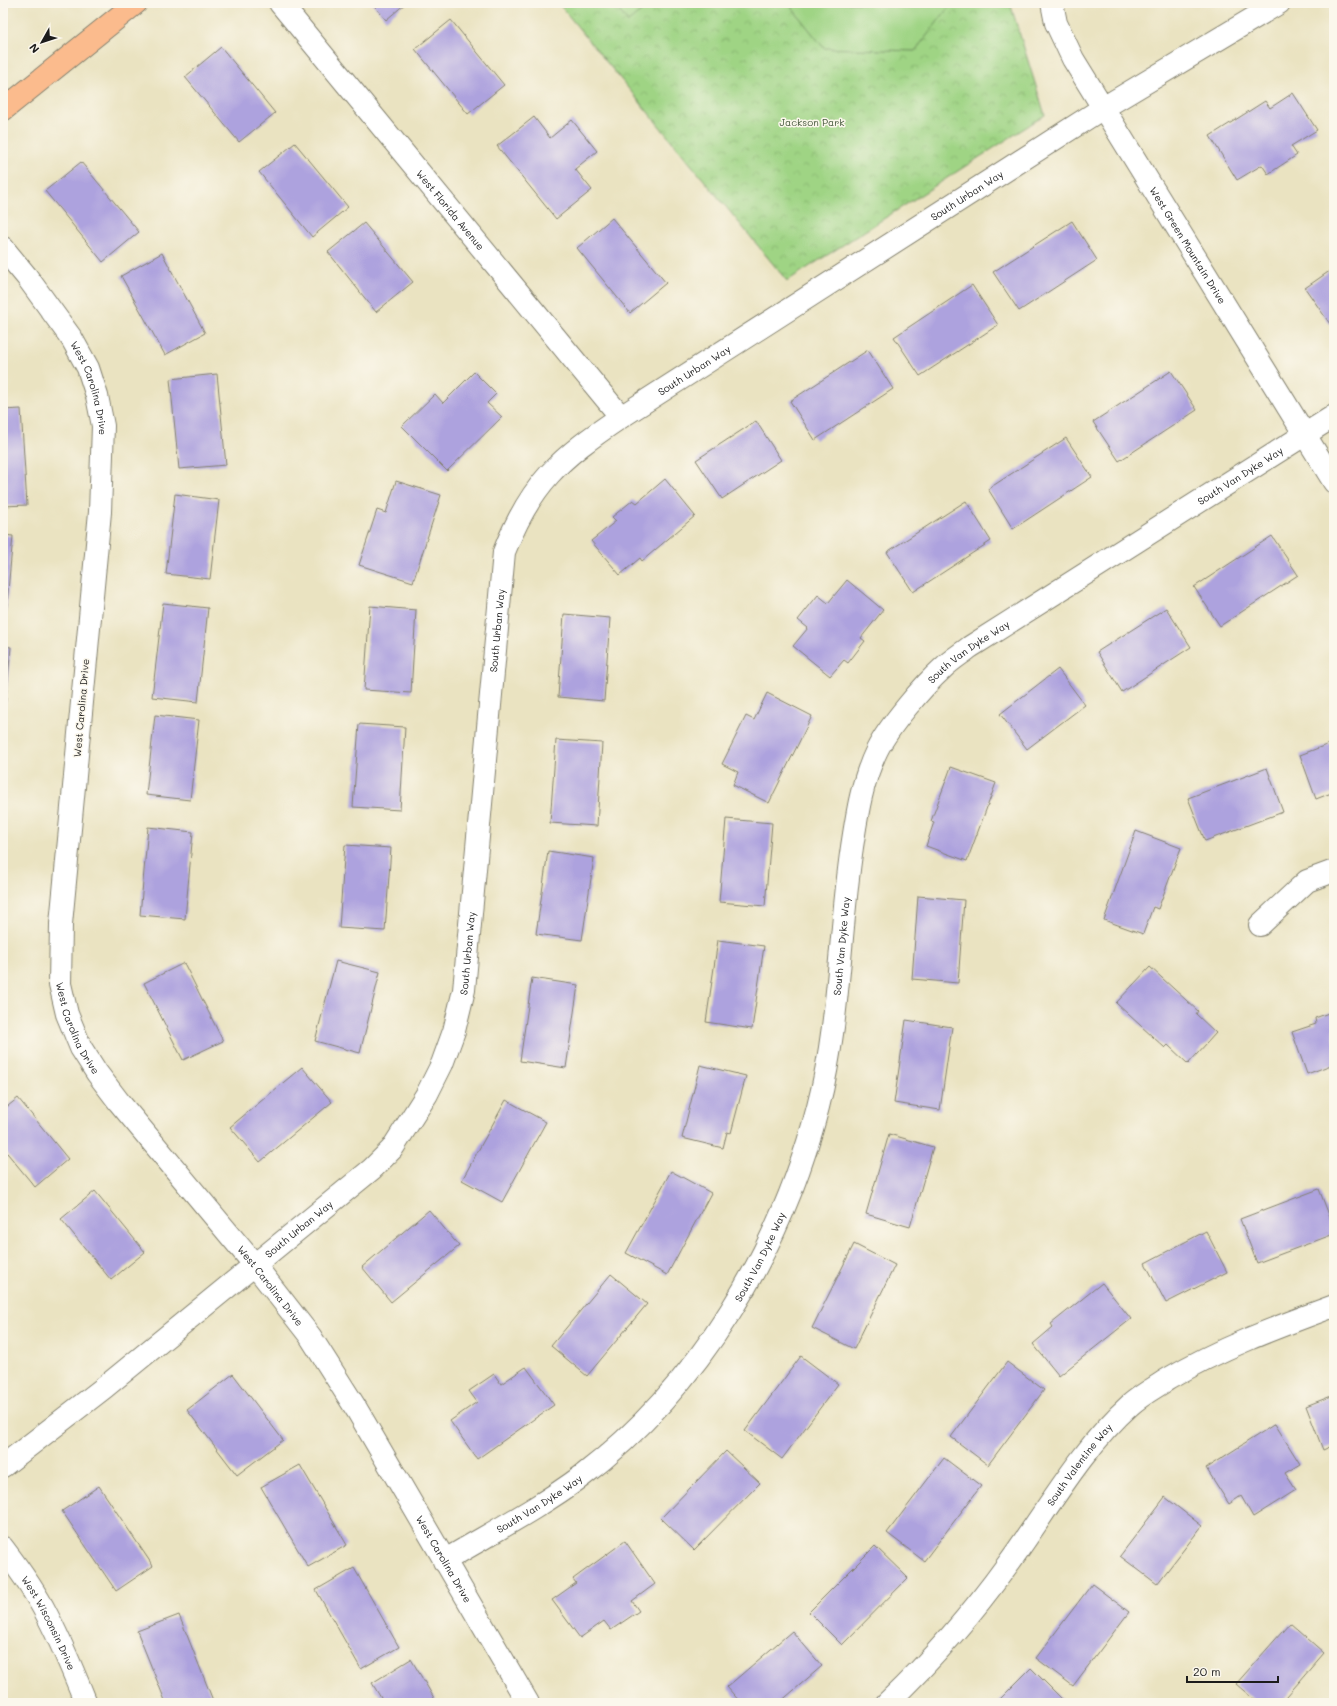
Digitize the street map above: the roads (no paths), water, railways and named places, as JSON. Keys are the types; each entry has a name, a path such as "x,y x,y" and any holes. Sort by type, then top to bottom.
{"main road":[{"path":"3,110 136,3"}],"street":[{"name":"West Florida Avenue","path":"280,3 621,417"},
{"name":"West Green Mountain Drive","path":"1052,3 1056,23 1073,59 1334,482"},
{"name":"South Urban Way","path":"3,1466 105,1387 372,1169 392,1149 427,1094 442,1064 454,1031 464,990 504,552 514,527 527,503 546,477 566,456 621,417 1103,108 1279,3"},
{"name":"West Carolina Drive","path":"3,248 27,277 72,339 88,368 98,396 102,426 100,512 61,924 60,984 67,1014 81,1048 118,1102 254,1264 310,1336 357,1410 528,1703"},
{"name":"South Van Dyke Way","path":"444,1561 580,1478 608,1455 667,1396 692,1366 732,1311 776,1229 795,1183 817,1111 828,1062 835,1015 848,874 858,809 866,777 877,749 893,725 914,699 943,668 970,647 1334,416"},
{"path":"1260,925 1307,881 1334,871"},
{"name":"South Valentine Way","path":"887,1703 960,1627 1008,1563 1088,1450 1130,1405 1157,1386 1209,1356 1334,1306"},
{"name":"West Wisconsin Drive","path":"3,1548 24,1577 47,1614 69,1660 86,1703"}],"park label":[{"name":"Jackson Park","path":"812,122"}]}
